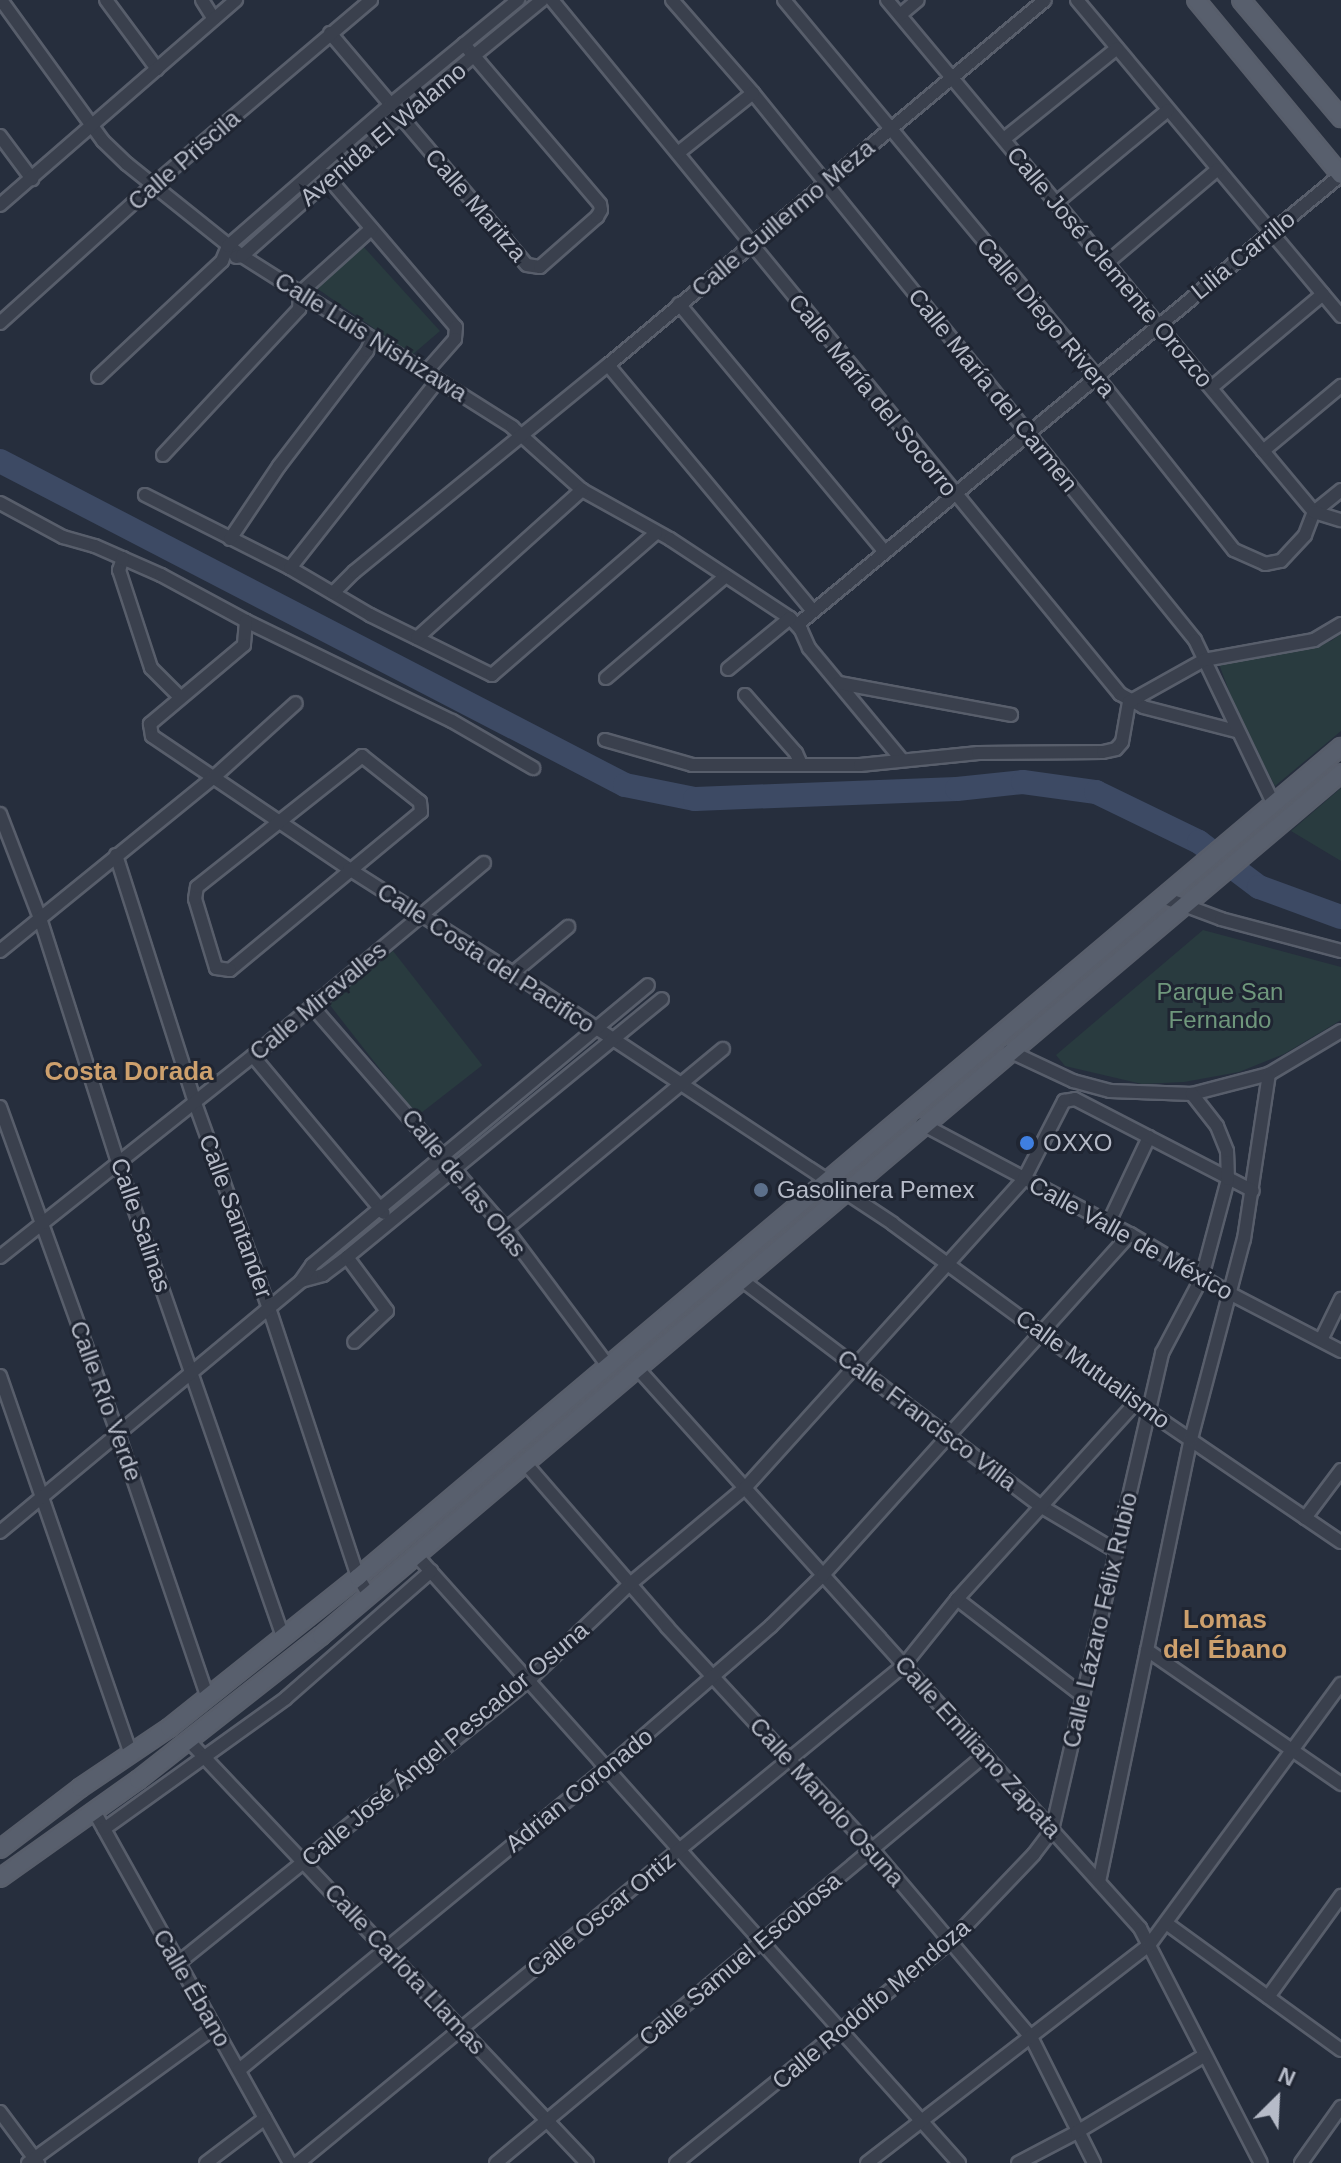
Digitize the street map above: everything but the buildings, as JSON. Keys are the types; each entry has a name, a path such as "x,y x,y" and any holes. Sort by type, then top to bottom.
{"main road":[{"path":"1196,0 1341,175"},
{"path":"1241,0 1341,118"},
{"path":"0,1849 131,1755 358,1577 1341,747"},
{"path":"0,1878 189,1741 417,1556 846,1195 922,1124 1341,773"}],"street":[{"name":"Calle Luis Nishizawa","path":"1,0 103,141 228,246 512,427 582,490 726,576 794,622"},
{"path":"106,0 157,69"},
{"path":"202,0 214,19"},
{"path":"0,205 236,0"},
{"name":"Calle Priscila","path":"0,323 153,185 371,0"},
{"name":"Avenida El Walamo","path":"98,377 222,261 228,246 390,105 518,0"},
{"name":"Avenida El Walamo","path":"222,261 242,256 399,117 542,0"},
{"name":"Calle María del Socorro","path":"552,0 955,495 1129,702"},
{"name":"Calle María del Carmen","path":"672,0 753,93 1195,640 1274,805"},
{"name":"Calle Diego Rivera","path":"784,0 1096,376 1234,550 1248,559 1265,564 1281,561 1305,535 1314,512"},
{"name":"Calle José Clemente Orozco","path":"887,0 1314,512"},
{"path":"900,15 918,0"},
{"name":"Calle Guillermo Meza","path":"333,593 354,572 608,365 1045,0"},
{"path":"1077,0 1341,316"},
{"name":"Calle Maritza","path":"330,33 399,117 534,269 601,210 600,204 474,57"},
{"path":"464,44 474,57"},
{"path":"1004,139 1117,48"},
{"path":"678,153 753,93"},
{"path":"1057,202 1168,110"},
{"path":"0,136 32,179"},
{"path":"318,167 456,327 455,339 426,372"},
{"path":"1107,263 1218,169"},
{"name":"Lilia Carrillo","path":"728,669 813,611 1341,175"},
{"path":"163,455 299,309 300,293 371,229"},
{"path":"1211,388 1323,294"},
{"path":"679,304 885,552"},
{"path":"230,539 279,466 367,351 372,339"},
{"path":"608,365 813,611"},
{"path":"290,568 438,380"},
{"path":"1263,451 1341,386"},
{"path":"417,638 582,490"},
{"path":"1314,512 1341,490"},
{"path":"145,495 492,675 656,533"},
{"path":"0,503 63,537 123,558 452,721 533,768"},
{"path":"1314,512 1341,520"},
{"path":"123,558 119,570 151,668 180,697 244,645 246,621"},
{"path":"606,678 726,576"},
{"path":"794,622 809,648 901,759"},
{"path":"1129,702 1204,660 1314,640 1341,624"},
{"path":"839,683 1011,715"},
{"path":"745,695 796,753 801,764"},
{"name":"Calle Costa del Pacifico","path":"180,697 150,724 152,736 846,1195"},
{"path":"1129,702 1236,731"},
{"path":"605,740 692,765 860,765 901,759 1024,752 1103,752 1116,749 1122,742 1129,702"},
{"path":"0,951 214,777 296,703"},
{"path":"362,756 422,807 421,812 230,970 222,971 216,968 195,893 197,887 280,823 362,756"},
{"name":"Calle Salinas","path":"0,814 40,918 118,1162 283,1637"},
{"name":"Calle Santander","path":"116,855 195,1103 269,1308 358,1577 369,1595"},
{"name":"Calle Miravalles","path":"0,1257 253,1056 484,863"},
{"path":"1162,897 1183,907 1341,951"},
{"path":"513,973 568,927"},
{"path":"0,1532 301,1281 312,1265 648,985"},
{"path":"301,1281 323,1275 347,1257 662,999"},
{"name":"Calle de las Olas","path":"312,1006 506,1229 608,1366"},
{"path":"1009,1051 1073,1081 1110,1091 1192,1094 1269,1074 1341,1031"},
{"path":"506,1229 723,1049"},
{"path":"253,1056 391,1222"},
{"path":"1099,1882 1191,1439 1253,1191 1269,1074"},
{"path":"1192,1094 1217,1126 1227,1151 1228,1179"},
{"name":"Calle José Ángel Pescador Osuna","path":"177,1964 305,1864 528,1681 630,1584 745,1488 857,1368 1024,1179 1064,1101 1075,1099 1149,1137"},
{"name":"Calle Río Verde","path":"0,1107 118,1434 207,1696"},
{"name":"Calle Valle de México","path":"922,1124 1109,1222 1229,1293 1341,1351"},
{"path":"1109,1222 1149,1137 1253,1191"},
{"name":"Calle Lázaro Félix Rubio","path":"1052,1830 1162,1353 1202,1277 1228,1179"},
{"name":"Calle Mutualismo","path":"846,1195 949,1264 1148,1411 1341,1542"},
{"name":"Adrian Coronado","path":"239,2070 715,1677 823,1575 1130,1234"},
{"path":"347,1257 387,1311 354,1342"},
{"name":"Calle Francisco Villa","path":"743,1281 1042,1507 1116,1551"},
{"path":"1321,1340 1341,1299"},
{"name":"Calle Emiliano Zapata","path":"639,1370 1140,1928 1258,2162"},
{"path":"0,1376 131,1755"},
{"name":"Calle Oscar Ortiz","path":"298,2163 904,1665 957,1599 1136,1402"},
{"name":"Calle Manolo Osuna","path":"526,1464 630,1584 872,1849 1031,2037 1094,2163"},
{"path":"1305,1518 1341,1470"},
{"path":"417,1556 919,2123 959,2163"},
{"path":"104,1829 286,1698 431,1571"},
{"path":"957,1599 1083,1696"},
{"path":"1147,1650 1341,1784"},
{"path":"867,2163 1149,1945 1341,1684"},
{"name":"Calle Carlota Llamas","path":"189,1741 587,2163"},
{"name":"Calle Samuel Escobosa","path":"496,2163 985,1755"},
{"name":"Calle Ébano","path":"94,1811 290,2163"},
{"name":"Calle Rodolfo Mendoza","path":"676,2163 840,2034 951,1941 1034,1854 1052,1830"},
{"path":"1268,1997 1341,1896"},
{"path":"1166,1923 1341,2050"},
{"path":"0,2112 33,2161 214,2028"},
{"path":"1018,2163 1077,2132 1205,2055"},
{"path":"1301,2163 1341,2107"},
{"path":"206,2163 265,2118"}],"green space":[{"path":"362,245 440,331 412,355 315,287"},
{"path":"1341,634 1341,731 1275,786 1239,718 1219,664 1295,650 1331,641"},
{"path":"1341,788 1341,861 1291,831"},
{"name":"Parque San Fernando","path":"1203,930 1341,967 1341,1020 1284,1054 1239,1072 1184,1082 1142,1084 1065,1066 1056,1055"},
{"path":"393,951 482,1065 417,1116 328,1002"}],"waterway":[{"path":"0,461 625,785 695,799 957,789 1023,782 1096,792 1199,842 1259,887 1341,917"}],"place":[{"name":"OXXO","path":"1027,1143"},
{"name":"Gasolinera Pemex","path":"761,1190"}],"district":[{"name":"Costa Dorada","path":"129,1072"},
{"name":"Lomas del Ébano","path":"1225,1635"}]}
